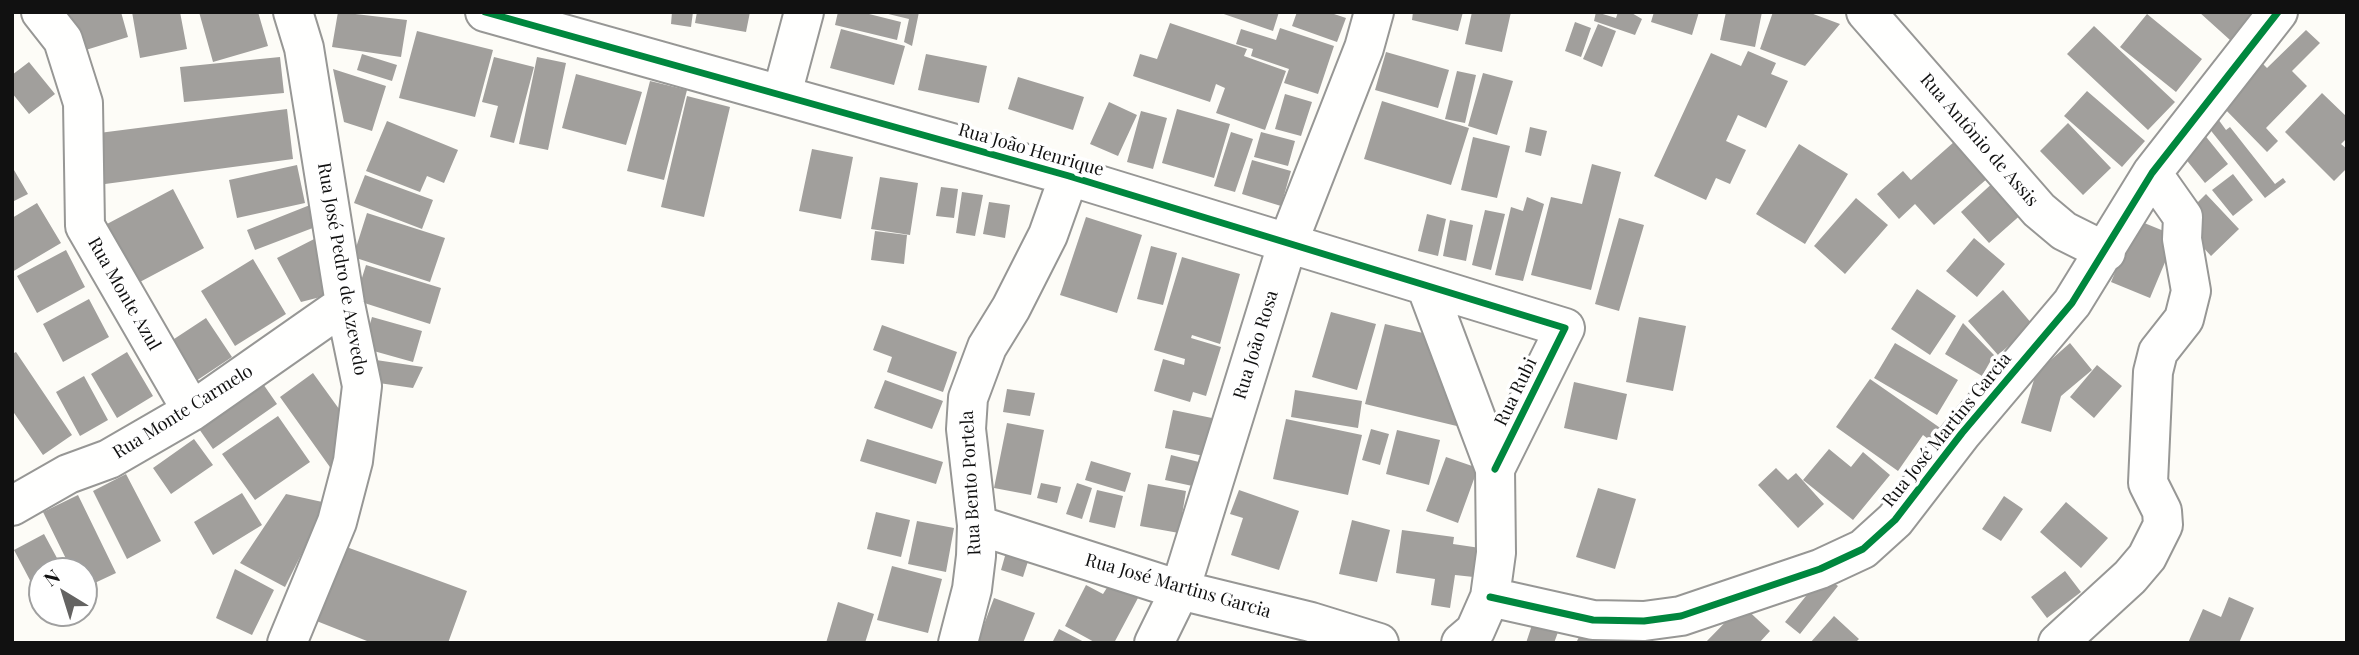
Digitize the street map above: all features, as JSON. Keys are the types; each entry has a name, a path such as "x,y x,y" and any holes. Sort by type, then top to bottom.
{"street":[{"name":"Rua Monte Azul","path":"41,12 63,40 83,103 85,226 192,411"},
{"name":"Rua José Pedro de Azevedo","path":"287,643 337,522 353,461 362,386 345,304 304,48 293,12"},
{"name":"Rua João Henrique","path":"485,12 1069,176 1287,246 1565,328"},
{"path":"782,94 804,12"},
{"name":"Rua Antônio de Assis","path":"1866,12 2039,210 2064,231 2106,252"},
{"name":"Rua José Martins Garcia","path":"1490,597 1592,620 1644,621 1681,616 1820,569 1863,550 1895,520 1920,491 1962,433 2072,303 2106,252 2152,173 2278,12"},
{"name":"Rua João Rosa","path":"1154,643 1180,590 1287,246 1368,24"},
{"path":"2058,643 2130,577 2147,557 2162,524 2162,512 2148,483 2153,372 2158,352 2184,319 2191,291 2182,239 2183,217 2152,173"},
{"name":"Rua Bento Portela","path":"958,643 972,589 977,525 966,429 968,398 988,347 1048,235 1069,176"},
{"name":"Rua Rubi","path":"1427,288 1495,469 1496,553 1490,597"},
{"name":"Rua Monte Carmelo","path":"12,506 68,474 109,459 192,411 345,304"},
{"name":"Rua Rubi","path":"1495,469 1565,328"},
{"name":"Rua José Martins Garcia","path":"977,525 1180,590 1311,622 1379,643"},
{"path":"1461,643 1475,631 1490,597"}],"building":[{"path":"64,12 121,12 128,37 76,53"},
{"path":"132,12 180,12 187,49 140,58"},
{"path":"199,12 258,12 268,46 213,62"},
{"path":"338,12 407,20 401,57 332,47"},
{"path":"672,12 693,12 691,27 671,24"},
{"path":"697,12 750,12 746,32 695,23"},
{"path":"838,12 861,12 901,22 897,40 835,25"},
{"path":"880,12 919,12 912,46 904,42 909,19"},
{"path":"1218,12 1279,12 1273,31"},
{"path":"1297,12 1328,12 1346,18 1337,42 1292,26"},
{"path":"1413,12 1463,12 1458,31 1412,20"},
{"path":"1472,12 1511,12 1502,52 1465,44"},
{"path":"1596,12 1616,18 1618,12 1630,12 1642,19 1635,35 1594,21"},
{"path":"1654,12 1699,12 1692,35 1651,22"},
{"path":"1726,12 1762,12 1755,47 1720,40"},
{"path":"1773,12 1808,12 1840,24 1805,66 1760,49"},
{"path":"2199,12 2255,12 2230,40"},
{"path":"2147,14 2202,59 2176,92 2120,47"},
{"path":"1575,22 1591,28 1581,57 1565,51"},
{"path":"1170,23 1247,49 1244,56 1286,71 1265,130 1216,113 1225,88 1216,84 1210,102 1133,76 1140,54 1157,59"},
{"path":"1598,24 1616,31 1602,67 1583,59"},
{"path":"2094,26 2175,102 2148,130 2067,54"},
{"path":"1280,28 1334,46 1318,94 1284,83 1289,69 1251,56 1253,49 1236,44 1241,29 1276,40"},
{"path":"841,29 905,46 894,85 830,68"},
{"path":"2306,30 2320,43 2292,71 2307,86 2266,128 2278,141 2267,152 2221,105 2263,64 2267,68"},
{"path":"417,31 493,50 475,117 399,98"},
{"path":"1748,51 1776,63 1771,74 1788,81 1766,128 1738,115 1726,141 1746,150 1730,184 1716,178 1706,200 1654,176 1711,53 1741,66"},
{"path":"1386,52 1449,70 1438,108 1375,90"},
{"path":"362,54 397,65 392,81 357,70"},
{"path":"926,54 987,66 979,103 918,90"},
{"path":"280,57 284,93 184,102 180,67"},
{"path":"494,57 534,67 514,143 490,137 498,106 482,102"},
{"path":"537,57 566,63 548,150 519,144"},
{"path":"29,62 55,94 29,114 12,93 12,75"},
{"path":"333,69 386,86 372,131 344,122"},
{"path":"1457,71 1476,75 1465,123 1445,119"},
{"path":"1483,73 1513,81 1497,135 1468,126"},
{"path":"576,74 642,92 626,145 562,128"},
{"path":"1018,77 1084,97 1073,130 1008,109"},
{"path":"650,81 687,90 664,180 627,171"},
{"path":"2087,91 2145,141 2122,167 2064,116"},
{"path":"2322,93 2347,117 2347,138 2341,144 2347,149 2347,168 2334,181 2285,132"},
{"path":"1285,94 1312,102 1301,136 1275,129"},
{"path":"687,96 730,107 704,217 661,207"},
{"path":"1382,101 1469,128 1451,185 1364,159"},
{"path":"1109,102 1137,115 1118,156 1090,144"},
{"path":"287,109 293,159 105,184 99,133"},
{"path":"1177,109 1230,124 1214,178 1162,163"},
{"path":"1141,111 1167,118 1153,169 1127,162"},
{"path":"2218,119 2226,130 2230,127 2275,184 2283,178 2286,182 2265,198 2208,127"},
{"path":"387,121 458,150 444,183 427,176 420,192 366,171"},
{"path":"2068,123 2111,168 2083,195 2040,151"},
{"path":"1530,127 1547,131 1541,156 1525,152"},
{"path":"1231,132 1253,139 1235,192 1214,186"},
{"path":"1261,132 1295,141 1288,166 1254,157"},
{"path":"2203,133 2228,164 2205,183 2180,152"},
{"path":"1963,134 1996,171 1934,225 1915,204 1899,219 1877,194 1903,171 1911,180"},
{"path":"1473,137 1510,146 1497,198 1461,190"},
{"path":"1799,144 1848,174 1805,244 1756,214"},
{"path":"812,149 853,157 841,219 799,211"},
{"path":"1252,160 1291,171 1281,206 1242,194"},
{"path":"1592,164 1621,172 1591,290 1531,275 1551,197 1582,204"},
{"path":"297,165 305,203 237,218 229,180"},
{"path":"14,170 28,194 12,202 12,171"},
{"path":"2233,174 2253,200 2233,216 2212,190"},
{"path":"365,175 433,200 422,229 354,203"},
{"path":"880,177 918,183 910,235 871,229"},
{"path":"1996,180 2024,212 1989,243 1961,212"},
{"path":"941,187 958,189 954,218 936,216"},
{"path":"173,189 204,248 138,283 107,224"},
{"path":"962,192 983,195 975,236 956,233"},
{"path":"2206,194 2239,229 2211,256 2202,246 2186,214"},
{"path":"1527,197 1544,204 1523,281 1495,275 1511,207 1523,211"},
{"path":"1856,198 1888,225 1845,274 1814,246"},
{"path":"989,202 1010,205 1005,238 983,234"},
{"path":"37,203 61,243 12,272 12,218"},
{"path":"310,205 318,226 255,250 247,230"},
{"path":"1485,210 1505,214 1491,270 1472,265"},
{"path":"367,213 445,238 430,282 353,257"},
{"path":"1427,214 1446,219 1438,256 1418,251"},
{"path":"1086,217 1142,235 1117,313 1060,295"},
{"path":"1619,218 1644,225 1619,311 1595,304"},
{"path":"1450,220 1473,225 1466,261 1443,256"},
{"path":"2137,220 2176,236 2150,298 2111,282"},
{"path":"875,231 907,235 904,264 871,260"},
{"path":"322,235 336,293 301,302 277,258"},
{"path":"1974,238 2005,264 1977,297 1946,271"},
{"path":"1151,246 1177,253 1163,305 1137,299"},
{"path":"66,250 85,287 37,313 17,276"},
{"path":"1182,257 1240,274 1220,344 1192,335 1191,338 1221,347 1206,396 1193,392 1190,402 1154,391 1163,359 1184,365 1185,359 1154,350"},
{"path":"253,259 286,314 235,346 201,291"},
{"path":"366,265 441,288 430,324 355,300"},
{"path":"1917,289 1956,316 1930,355 1891,329"},
{"path":"2003,290 2033,325 1998,355 1968,321"},
{"path":"89,299 109,337 63,362 43,324"},
{"path":"1331,312 1376,324 1357,390 1312,377"},
{"path":"372,317 422,331 413,362 363,348"},
{"path":"1639,317 1686,326 1673,391 1626,382"},
{"path":"206,318 232,357 193,383 168,343"},
{"path":"1963,323 1994,355 1982,376 1945,354"},
{"path":"1385,324 1444,338 1465,428 1365,404"},
{"path":"882,325 957,352 943,392 887,372 892,357 873,350"},
{"path":"1895,343 1958,380 1937,415 1874,378"},
{"path":"2070,343 2092,370 2061,396 2051,432 2021,423 2036,373"},
{"path":"16,352 72,435 43,455 12,410 12,354"},
{"path":"127,352 153,396 117,418 91,374"},
{"path":"376,360 423,367 413,388 372,382"},
{"path":"2097,365 2122,386 2094,418 2070,397"},
{"path":"313,373 347,420 332,470 280,397"},
{"path":"84,376 108,420 80,436 56,392"},
{"path":"1870,379 1946,432 1936,445 1923,435 1898,471 1836,427"},
{"path":"885,380 943,401 932,429 874,408"},
{"path":"261,381 277,404 213,449 197,426"},
{"path":"1574,382 1627,394 1617,440 1564,428"},
{"path":"1007,389 1035,393 1030,416 1003,412"},
{"path":"1295,390 1362,401 1358,428 1291,417"},
{"path":"1173,410 1212,418 1204,456 1165,448"},
{"path":"278,416 310,462 255,500 222,454"},
{"path":"1286,419 1362,435 1348,495 1273,479"},
{"path":"1007,423 1044,430 1031,495 994,488"},
{"path":"1371,429 1389,434 1380,465 1362,460"},
{"path":"1397,430 1440,440 1429,485 1386,474"},
{"path":"194,439 213,465 171,494 153,468"},
{"path":"867,439 943,462 936,484 860,461"},
{"path":"1829,449 1851,467 1863,452 1890,475 1853,520 1803,480"},
{"path":"1171,455 1203,463 1197,487 1165,480"},
{"path":"1446,457 1478,468 1458,523 1426,511"},
{"path":"1091,461 1131,473 1125,492 1085,480"},
{"path":"1776,468 1788,480 1796,473 1824,504 1798,528 1758,485"},
{"path":"126,474 161,541 127,559 93,491"},
{"path":"1041,483 1061,487 1057,503 1037,498"},
{"path":"1077,483 1092,488 1082,519 1066,514"},
{"path":"1148,484 1186,491 1179,533 1140,526"},
{"path":"1598,488 1636,499 1615,569 1576,557"},
{"path":"1097,490 1123,496 1115,528 1089,522"},
{"path":"1239,490 1299,511 1279,570 1231,555 1243,518 1230,514"},
{"path":"242,493 262,525 213,555 194,522"},
{"path":"286,494 327,503 285,587 240,563"},
{"path":"78,495 116,573 98,581 98,557 65,557 43,512"},
{"path":"2004,496 2023,509 2001,541 1982,529"},
{"path":"2066,502 2108,538 2081,568 2040,532"},
{"path":"876,512 910,520 901,557 867,549"},
{"path":"1352,520 1390,530 1377,582 1339,574"},
{"path":"917,521 954,528 946,572 908,564"},
{"path":"1402,530 1454,537 1453,544 1487,549 1483,578 1455,575 1450,608 1431,605 1435,579 1396,573"},
{"path":"44,534 56,557 28,557 28,576 14,550"},
{"path":"1009,542 1032,549 1023,577 1001,570"},
{"path":"341,545 467,591 448,643 372,643 314,620"},
{"path":"892,566 942,579 928,633 877,620"},
{"path":"235,569 274,590 252,635 216,618"},
{"path":"2065,571 2081,592 2047,618 2031,597"},
{"path":"1823,575 1838,586 1800,634 1785,622"},
{"path":"1110,583 1138,598 1114,643 1096,643 1065,626 1086,585 1103,594"},
{"path":"2229,597 2254,608 2239,643 2188,643 2203,609 2221,617"},
{"path":"994,598 1035,613 1023,643 977,643"},
{"path":"838,602 874,614 865,643 826,643"},
{"path":"1742,605 1770,631 1759,643 1705,643"},
{"path":"1535,616 1561,624 1554,643 1526,643"},
{"path":"1834,616 1859,639 1855,643 1810,643"},
{"path":"1585,625 1617,641 1616,643 1576,643"},
{"path":"1059,629 1086,643 1052,643"}],"cycle path":[{"path":"485,12 1069,176 1565,328 1495,469"},
{"path":"1490,597 1593,620 1644,621 1681,616 1820,569 1863,549 1895,520 1962,433 2072,303 2152,173 2278,12"}]}
